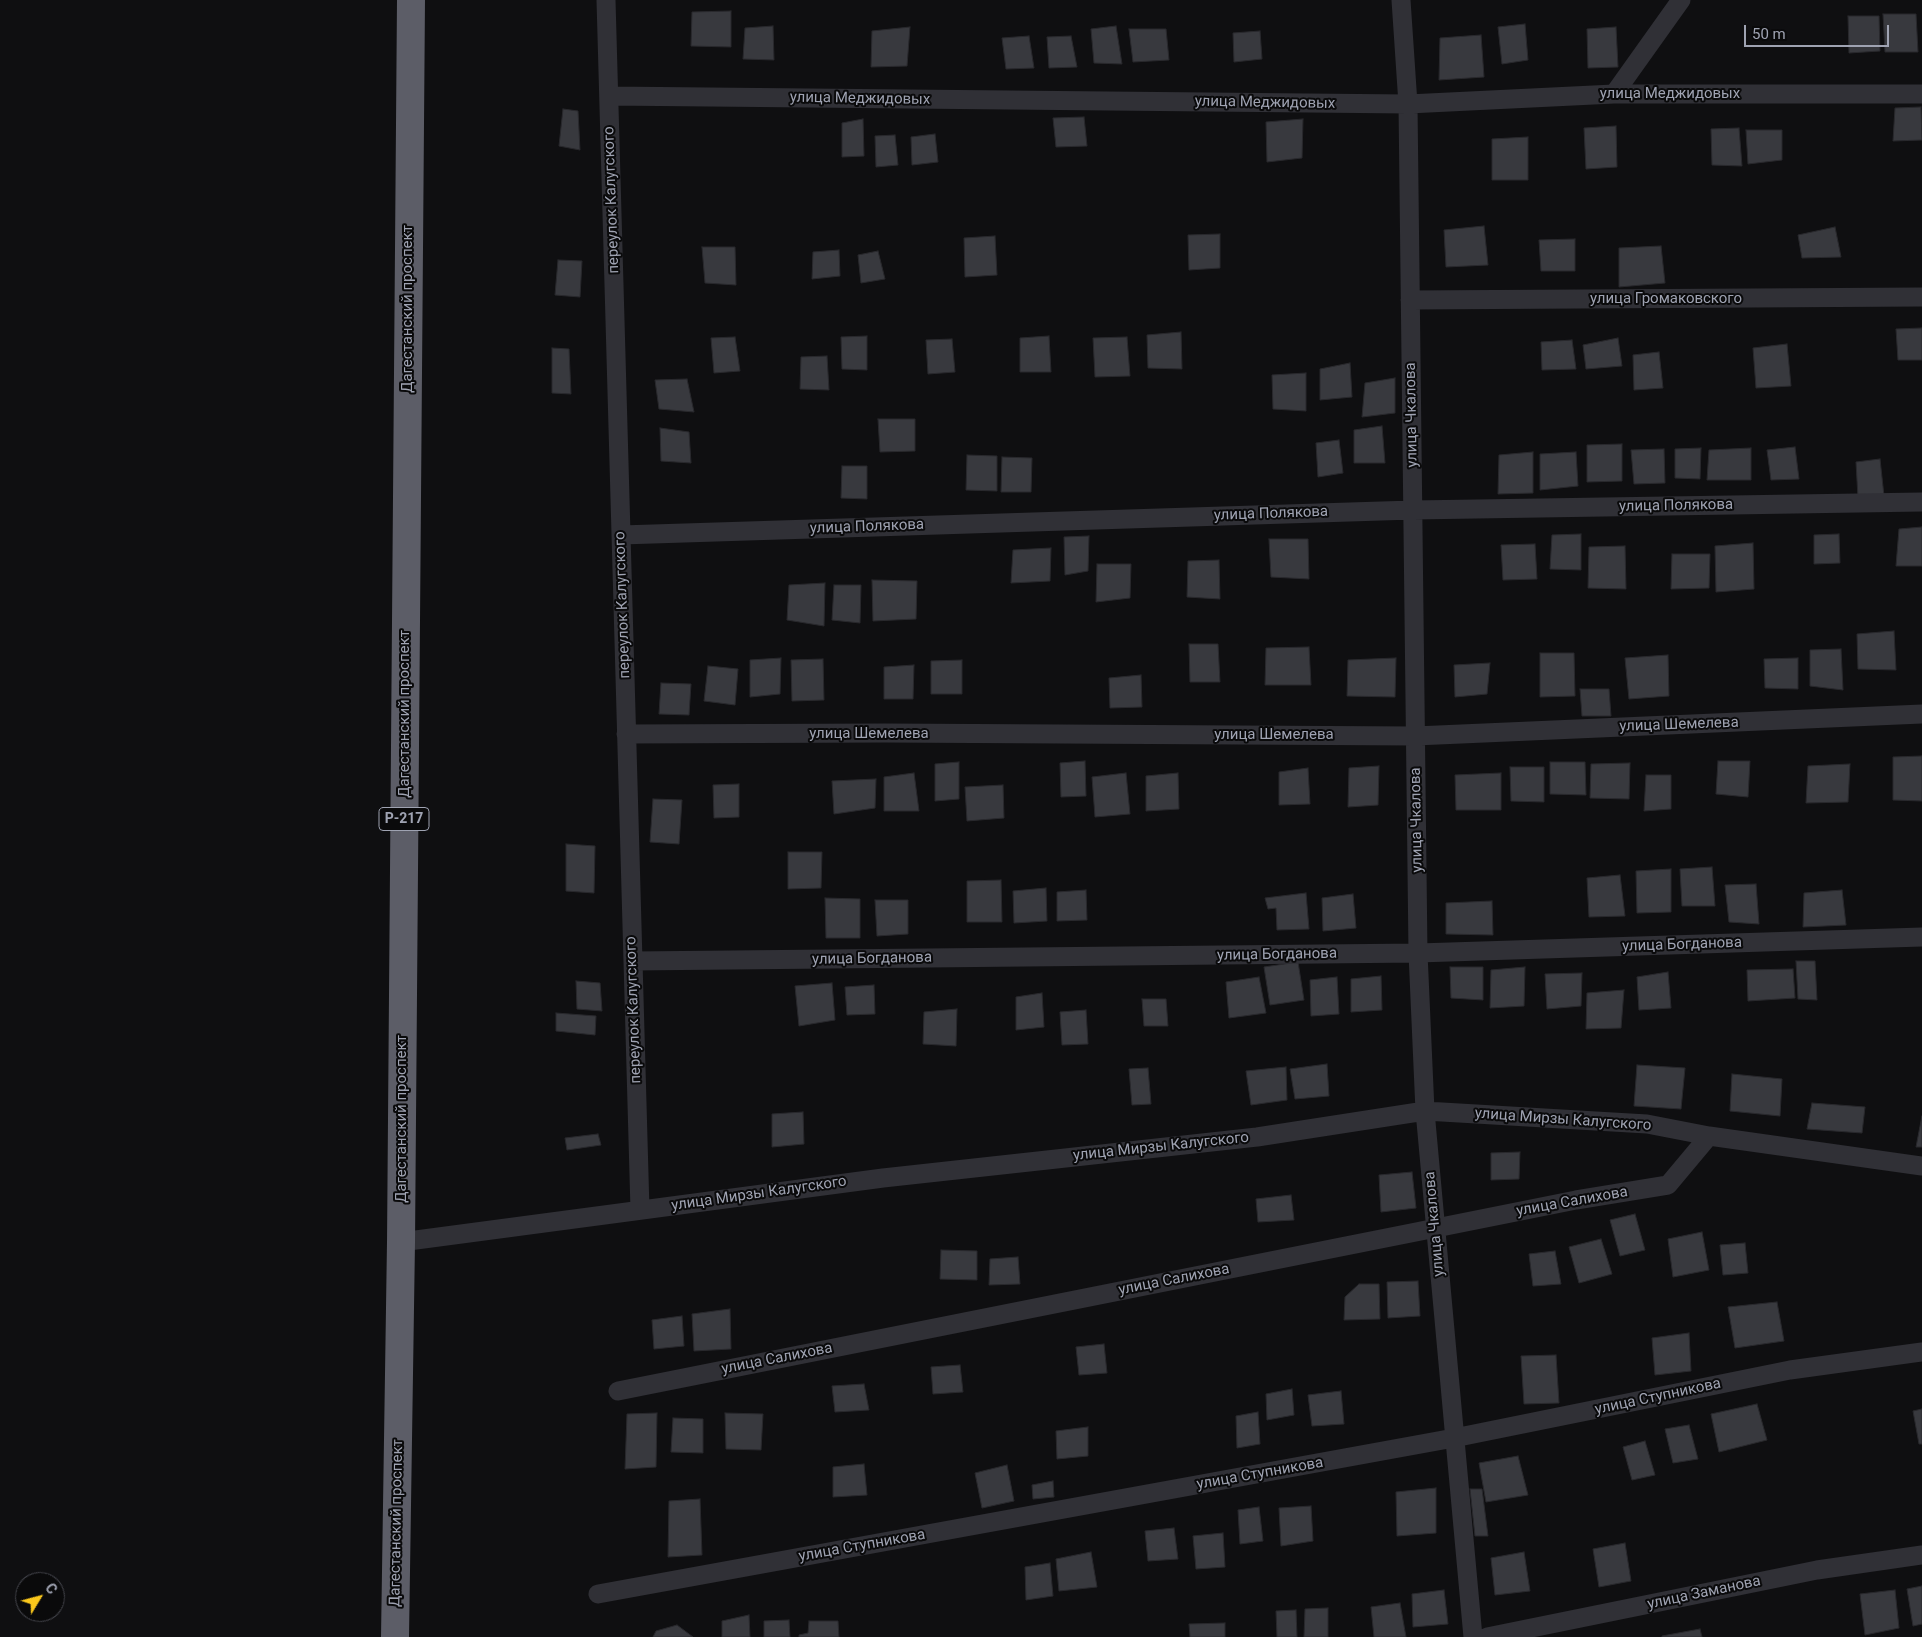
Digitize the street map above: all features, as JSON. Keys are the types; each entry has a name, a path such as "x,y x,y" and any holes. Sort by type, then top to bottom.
{"highway":[{"name":"Дагестанский проспект","path":"395,1637 411,0"}],"street":[{"name":"переулок Калугского","path":"606,0 640,1210"},
{"name":"улица Чкалова","path":"1401,0 1408,104 1418,954 1425,1111 1473,1637"},
{"path":"1614,94 1681,0"},
{"name":"улица Меджидовых","path":"609,96 1408,104 1614,94 1922,94"},
{"name":"улица Громаковского","path":"1410,300 1922,297"},
{"name":"улица Полякова","path":"621,535 1413,510 1922,502"},
{"name":"улица Шемелева","path":"626,734 895,733 1416,736 1922,714"},
{"name":"улица Богданова","path":"633,961 1418,954 1922,937"},
{"name":"улица Мирзы Калугского","path":"400,1242 882,1178 1257,1137 1425,1111 1647,1124 1708,1136 1922,1166"},
{"name":"улица Салихова","path":"618,1391 1576,1200 1668,1185 1708,1136"},
{"name":"улица Ступникова","path":"598,1594 1454,1438 1790,1370 1922,1352"},
{"name":"улица Заманова","path":"1488,1637 1817,1570 1922,1555"}],"building":[{"path":"731,11 731,47 691,46 692,12"},
{"path":"1883,14 1916,14 1918,52 1885,52"},
{"path":"1848,16 1879,16 1880,51 1849,53"},
{"path":"1525,24 1528,60 1502,64 1498,27"},
{"path":"773,26 774,60 743,59 745,28"},
{"path":"1116,26 1122,64 1094,63 1091,29"},
{"path":"910,27 907,66 871,67 872,31"},
{"path":"1616,27 1618,67 1588,68 1587,29"},
{"path":"1129,29 1166,29 1169,60 1133,62"},
{"path":"1260,31 1262,59 1234,62 1233,33"},
{"path":"1481,35 1484,77 1439,80 1440,38"},
{"path":"1029,36 1034,68 1006,69 1002,38"},
{"path":"1071,36 1077,67 1049,68 1047,37"},
{"path":"1921,107 1922,140 1893,141 1895,108"},
{"path":"563,109 578,111 580,150 559,146"},
{"path":"1084,117 1087,146 1056,147 1053,118"},
{"path":"863,119 864,156 842,157 842,123"},
{"path":"1303,119 1302,158 1267,162 1266,122"},
{"path":"1616,126 1617,167 1586,169 1584,128"},
{"path":"1739,128 1742,166 1712,165 1711,129"},
{"path":"1746,130 1782,130 1782,160 1748,164"},
{"path":"935,134 938,162 912,165 911,137"},
{"path":"895,135 898,165 876,167 875,136"},
{"path":"1528,137 1528,180 1492,180 1492,139"},
{"path":"1484,226 1488,265 1446,267 1444,230"},
{"path":"1835,227 1841,257 1802,258 1798,235"},
{"path":"1220,234 1220,268 1189,270 1188,235"},
{"path":"995,236 997,275 965,277 964,238"},
{"path":"1575,239 1575,271 1541,271 1539,240"},
{"path":"1661,246 1665,283 1619,287 1619,248"},
{"path":"702,247 735,247 736,285 705,283"},
{"path":"839,250 840,276 812,279 813,252"},
{"path":"878,251 885,279 861,283 858,255"},
{"path":"558,260 582,261 580,297 555,295"},
{"path":"1922,328 1922,360 1898,360 1896,329"},
{"path":"1181,332 1182,369 1148,368 1147,335"},
{"path":"867,336 867,370 842,369 841,337"},
{"path":"1049,336 1051,372 1020,372 1020,338"},
{"path":"735,337 740,371 714,373 711,338"},
{"path":"1127,337 1130,376 1095,377 1093,338"},
{"path":"1618,338 1622,366 1586,369 1583,345"},
{"path":"952,339 955,372 928,374 926,340"},
{"path":"1572,340 1576,369 1542,370 1541,342"},
{"path":"1787,344 1791,386 1756,388 1753,348"},
{"path":"552,348 569,349 571,394 552,393"},
{"path":"1659,352 1663,388 1634,390 1633,355"},
{"path":"827,356 829,390 800,389 801,357"},
{"path":"1350,363 1352,397 1320,400 1320,369"},
{"path":"1306,373 1306,411 1273,409 1272,375"},
{"path":"1395,378 1395,413 1362,417 1365,383"},
{"path":"687,379 694,412 659,409 655,380"},
{"path":"878,419 915,419 915,451 880,452"},
{"path":"1382,426 1385,463 1354,463 1354,430"},
{"path":"660,428 689,432 691,463 661,461"},
{"path":"1339,440 1343,473 1318,477 1316,443"},
{"path":"1622,444 1622,481 1587,482 1587,445"},
{"path":"1795,447 1799,479 1771,480 1767,450"},
{"path":"1701,448 1700,479 1675,478 1675,449"},
{"path":"1751,448 1751,480 1707,480 1709,450"},
{"path":"1664,449 1665,483 1634,484 1631,450"},
{"path":"1533,452 1533,493 1498,494 1499,455"},
{"path":"1576,452 1578,486 1540,490 1540,454"},
{"path":"967,455 997,456 997,491 966,490"},
{"path":"1002,457 1032,458 1031,492 1001,492"},
{"path":"1880,459 1884,496 1858,498 1856,462"},
{"path":"842,466 867,466 867,499 841,498"},
{"path":"1922,527 1922,566 1896,566 1899,529"},
{"path":"1581,534 1581,570 1550,569 1552,535"},
{"path":"1839,534 1840,563 1814,564 1814,535"},
{"path":"1089,536 1088,571 1065,575 1064,537"},
{"path":"1269,539 1308,539 1309,579 1271,577"},
{"path":"1753,543 1754,589 1716,592 1715,546"},
{"path":"1535,544 1537,579 1503,580 1501,545"},
{"path":"1625,546 1626,589 1588,588 1589,547"},
{"path":"1051,548 1050,581 1011,583 1013,550"},
{"path":"1672,554 1710,554 1709,588 1671,589"},
{"path":"1219,560 1220,599 1187,597 1188,561"},
{"path":"1097,564 1131,564 1130,598 1096,602"},
{"path":"872,580 917,581 916,619 873,621"},
{"path":"825,583 824,626 787,620 789,585"},
{"path":"834,585 861,585 860,623 832,620"},
{"path":"1894,631 1896,670 1858,669 1857,634"},
{"path":"1189,644 1218,644 1220,682 1190,682"},
{"path":"1309,647 1311,685 1265,685 1266,648"},
{"path":"1841,649 1843,690 1810,686 1810,650"},
{"path":"1540,653 1574,653 1575,696 1540,697"},
{"path":"1668,655 1669,696 1629,699 1625,658"},
{"path":"781,658 780,694 750,697 750,660"},
{"path":"1396,658 1395,697 1347,696 1348,660"},
{"path":"1798,658 1798,689 1765,688 1764,659"},
{"path":"823,659 824,700 792,701 791,660"},
{"path":"962,660 962,694 931,694 931,661"},
{"path":"1490,663 1487,694 1455,697 1454,665"},
{"path":"914,665 913,699 884,699 884,667"},
{"path":"708,666 738,669 735,705 704,701"},
{"path":"1141,675 1142,707 1110,708 1109,678"},
{"path":"661,683 691,684 689,715 659,714"},
{"path":"1580,689 1609,689 1611,716 1582,716"},
{"path":"1922,756 1922,801 1893,800 1893,757"},
{"path":"1085,761 1086,796 1061,797 1060,763"},
{"path":"1718,761 1750,761 1748,797 1716,794"},
{"path":"959,762 959,799 935,801 935,764"},
{"path":"1550,762 1585,762 1586,795 1550,794"},
{"path":"1630,763 1629,799 1590,798 1591,764"},
{"path":"1850,764 1848,802 1806,803 1808,766"},
{"path":"1379,766 1378,805 1348,807 1349,768"},
{"path":"1510,767 1544,767 1544,802 1511,801"},
{"path":"1308,768 1310,804 1279,805 1279,772"},
{"path":"914,773 919,811 884,811 884,777"},
{"path":"1126,773 1130,814 1095,817 1092,777"},
{"path":"1178,773 1179,809 1146,811 1146,776"},
{"path":"1501,773 1501,810 1456,810 1455,775"},
{"path":"1646,775 1671,775 1671,809 1644,811"},
{"path":"876,779 875,808 834,814 832,781"},
{"path":"739,784 739,817 714,818 713,785"},
{"path":"1003,785 1004,818 967,821 965,787"},
{"path":"653,799 682,800 679,844 650,842"},
{"path":"566,844 595,846 594,893 566,891"},
{"path":"788,852 822,852 821,888 788,889"},
{"path":"1712,867 1715,906 1682,906 1680,869"},
{"path":"1671,869 1671,912 1637,913 1636,871"},
{"path":"1620,875 1625,916 1589,917 1587,878"},
{"path":"1001,880 1002,922 967,922 967,881"},
{"path":"1756,884 1759,924 1729,922 1725,885"},
{"path":"1046,888 1047,921 1014,923 1013,891"},
{"path":"1086,890 1087,920 1057,921 1057,892"},
{"path":"1842,890 1846,925 1803,927 1804,893"},
{"path":"1306,893 1309,929 1277,930 1276,908 1268,909 1265,898"},
{"path":"1353,894 1356,928 1323,931 1322,898"},
{"path":"825,898 860,899 860,938 826,938"},
{"path":"875,900 908,900 908,934 877,936"},
{"path":"1492,901 1493,935 1446,934 1446,903"},
{"path":"1796,961 1815,961 1817,1000 1798,999"},
{"path":"1298,962 1304,1000 1270,1005 1264,967"},
{"path":"1450,967 1483,967 1483,1000 1451,998"},
{"path":"1525,967 1524,1006 1490,1008 1491,970"},
{"path":"1793,969 1795,998 1748,1001 1747,970"},
{"path":"1668,972 1671,1008 1639,1010 1637,977"},
{"path":"1582,973 1581,1006 1547,1009 1545,974"},
{"path":"1381,976 1382,1010 1351,1012 1351,979"},
{"path":"1259,977 1266,1013 1229,1018 1226,982"},
{"path":"1337,977 1339,1014 1311,1016 1310,980"},
{"path":"576,981 600,983 602,1011 577,1009"},
{"path":"832,983 835,1020 799,1026 795,986"},
{"path":"874,985 875,1014 847,1015 845,987"},
{"path":"1624,990 1621,1028 1586,1029 1587,993"},
{"path":"1042,993 1044,1027 1016,1030 1016,997"},
{"path":"1142,999 1166,999 1168,1026 1144,1026"},
{"path":"957,1009 956,1046 923,1044 924,1012"},
{"path":"1086,1010 1088,1044 1062,1045 1060,1012"},
{"path":"556,1013 596,1016 595,1035 556,1031"},
{"path":"1327,1064 1329,1096 1295,1099 1290,1069"},
{"path":"1637,1065 1685,1068 1681,1109 1634,1106"},
{"path":"1286,1067 1287,1100 1251,1105 1246,1071"},
{"path":"1148,1068 1151,1104 1132,1105 1129,1069"},
{"path":"1732,1074 1782,1079 1780,1116 1730,1111"},
{"path":"1812,1103 1865,1107 1862,1133 1807,1129"},
{"path":"803,1112 804,1144 772,1147 772,1114"},
{"path":"1922,1116 1922,1147 1916,1147"},
{"path":"598,1134 601,1145 567,1150 565,1138"},
{"path":"1520,1152 1519,1179 1491,1180 1491,1153"},
{"path":"1412,1172 1416,1208 1381,1212 1379,1175"},
{"path":"1291,1195 1294,1220 1258,1222 1256,1199"},
{"path":"1635,1214 1645,1250 1620,1256 1610,1220"},
{"path":"1702,1232 1709,1270 1673,1277 1668,1239"},
{"path":"1601,1239 1612,1274 1579,1283 1569,1247"},
{"path":"1745,1243 1748,1273 1723,1275 1720,1245"},
{"path":"941,1250 977,1251 977,1280 940,1279"},
{"path":"1555,1251 1561,1284 1533,1286 1529,1254"},
{"path":"1018,1257 1020,1284 989,1285 990,1259"},
{"path":"1418,1281 1420,1316 1388,1318 1387,1282"},
{"path":"1359,1284 1379,1284 1380,1319 1344,1320 1345,1297"},
{"path":"1777,1302 1784,1341 1735,1348 1728,1307"},
{"path":"730,1309 731,1349 694,1351 692,1314"},
{"path":"682,1316 684,1346 654,1349 652,1320"},
{"path":"1689,1333 1691,1371 1655,1375 1652,1338"},
{"path":"1104,1344 1107,1373 1079,1375 1076,1347"},
{"path":"1556,1355 1559,1403 1524,1404 1521,1356"},
{"path":"960,1365 963,1392 933,1394 931,1367"},
{"path":"864,1384 869,1410 835,1412 832,1386"},
{"path":"1292,1389 1294,1415 1267,1420 1266,1394"},
{"path":"1341,1391 1344,1424 1312,1426 1308,1395"},
{"path":"1757,1404 1767,1440 1719,1452 1711,1414"},
{"path":"1922,1409 1922,1444 1919,1444 1913,1411"},
{"path":"1258,1412 1260,1444 1237,1448 1236,1416"},
{"path":"657,1413 656,1467 625,1469 627,1414"},
{"path":"725,1413 763,1414 761,1450 726,1449"},
{"path":"673,1418 703,1419 703,1453 671,1452"},
{"path":"1689,1425 1698,1459 1673,1463 1665,1429"},
{"path":"1088,1427 1088,1456 1057,1459 1056,1431"},
{"path":"1645,1441 1655,1475 1632,1480 1623,1447"},
{"path":"1518,1456 1528,1495 1486,1502 1479,1463"},
{"path":"864,1464 867,1495 833,1497 833,1467"},
{"path":"1007,1465 1014,1501 982,1508 975,1473"},
{"path":"1053,1481 1054,1497 1033,1499 1032,1485"},
{"path":"1436,1488 1436,1533 1397,1536 1396,1492"},
{"path":"1470,1489 1482,1489 1488,1536 1475,1536"},
{"path":"700,1499 702,1555 668,1557 669,1501"},
{"path":"1311,1506 1313,1541 1281,1546 1279,1508"},
{"path":"1259,1507 1263,1541 1240,1544 1238,1510"},
{"path":"1174,1528 1178,1559 1148,1561 1145,1531"},
{"path":"1223,1533 1225,1567 1196,1569 1193,1536"},
{"path":"1625,1543 1631,1581 1599,1587 1593,1549"},
{"path":"1091,1552 1097,1587 1059,1591 1056,1559"},
{"path":"1524,1552 1530,1591 1495,1595 1491,1558"},
{"path":"1050,1563 1053,1596 1026,1600 1025,1567"},
{"path":"1922,1586 1922,1624 1913,1626 1907,1589"},
{"path":"1444,1590 1448,1624 1413,1627 1412,1594"},
{"path":"1895,1590 1899,1628 1865,1635 1860,1594"},
{"path":"1400,1603 1406,1637 1374,1637 1371,1607"},
{"path":"1328,1608 1328,1637 1304,1637 1305,1609"},
{"path":"1296,1610 1297,1637 1277,1637 1276,1611"},
{"path":"749,1615 750,1637 722,1637 722,1621"},
{"path":"789,1620 790,1637 764,1637 764,1621"},
{"path":"809,1621 838,1621 839,1637 799,1637 799,1635 808,1633"},
{"path":"1225,1623 1225,1637 1190,1637 1189,1624"},
{"path":"677,1625 693,1637 653,1637 656,1631"},
{"path":"1700,1629 1702,1637 1662,1637 1662,1636"}]}
